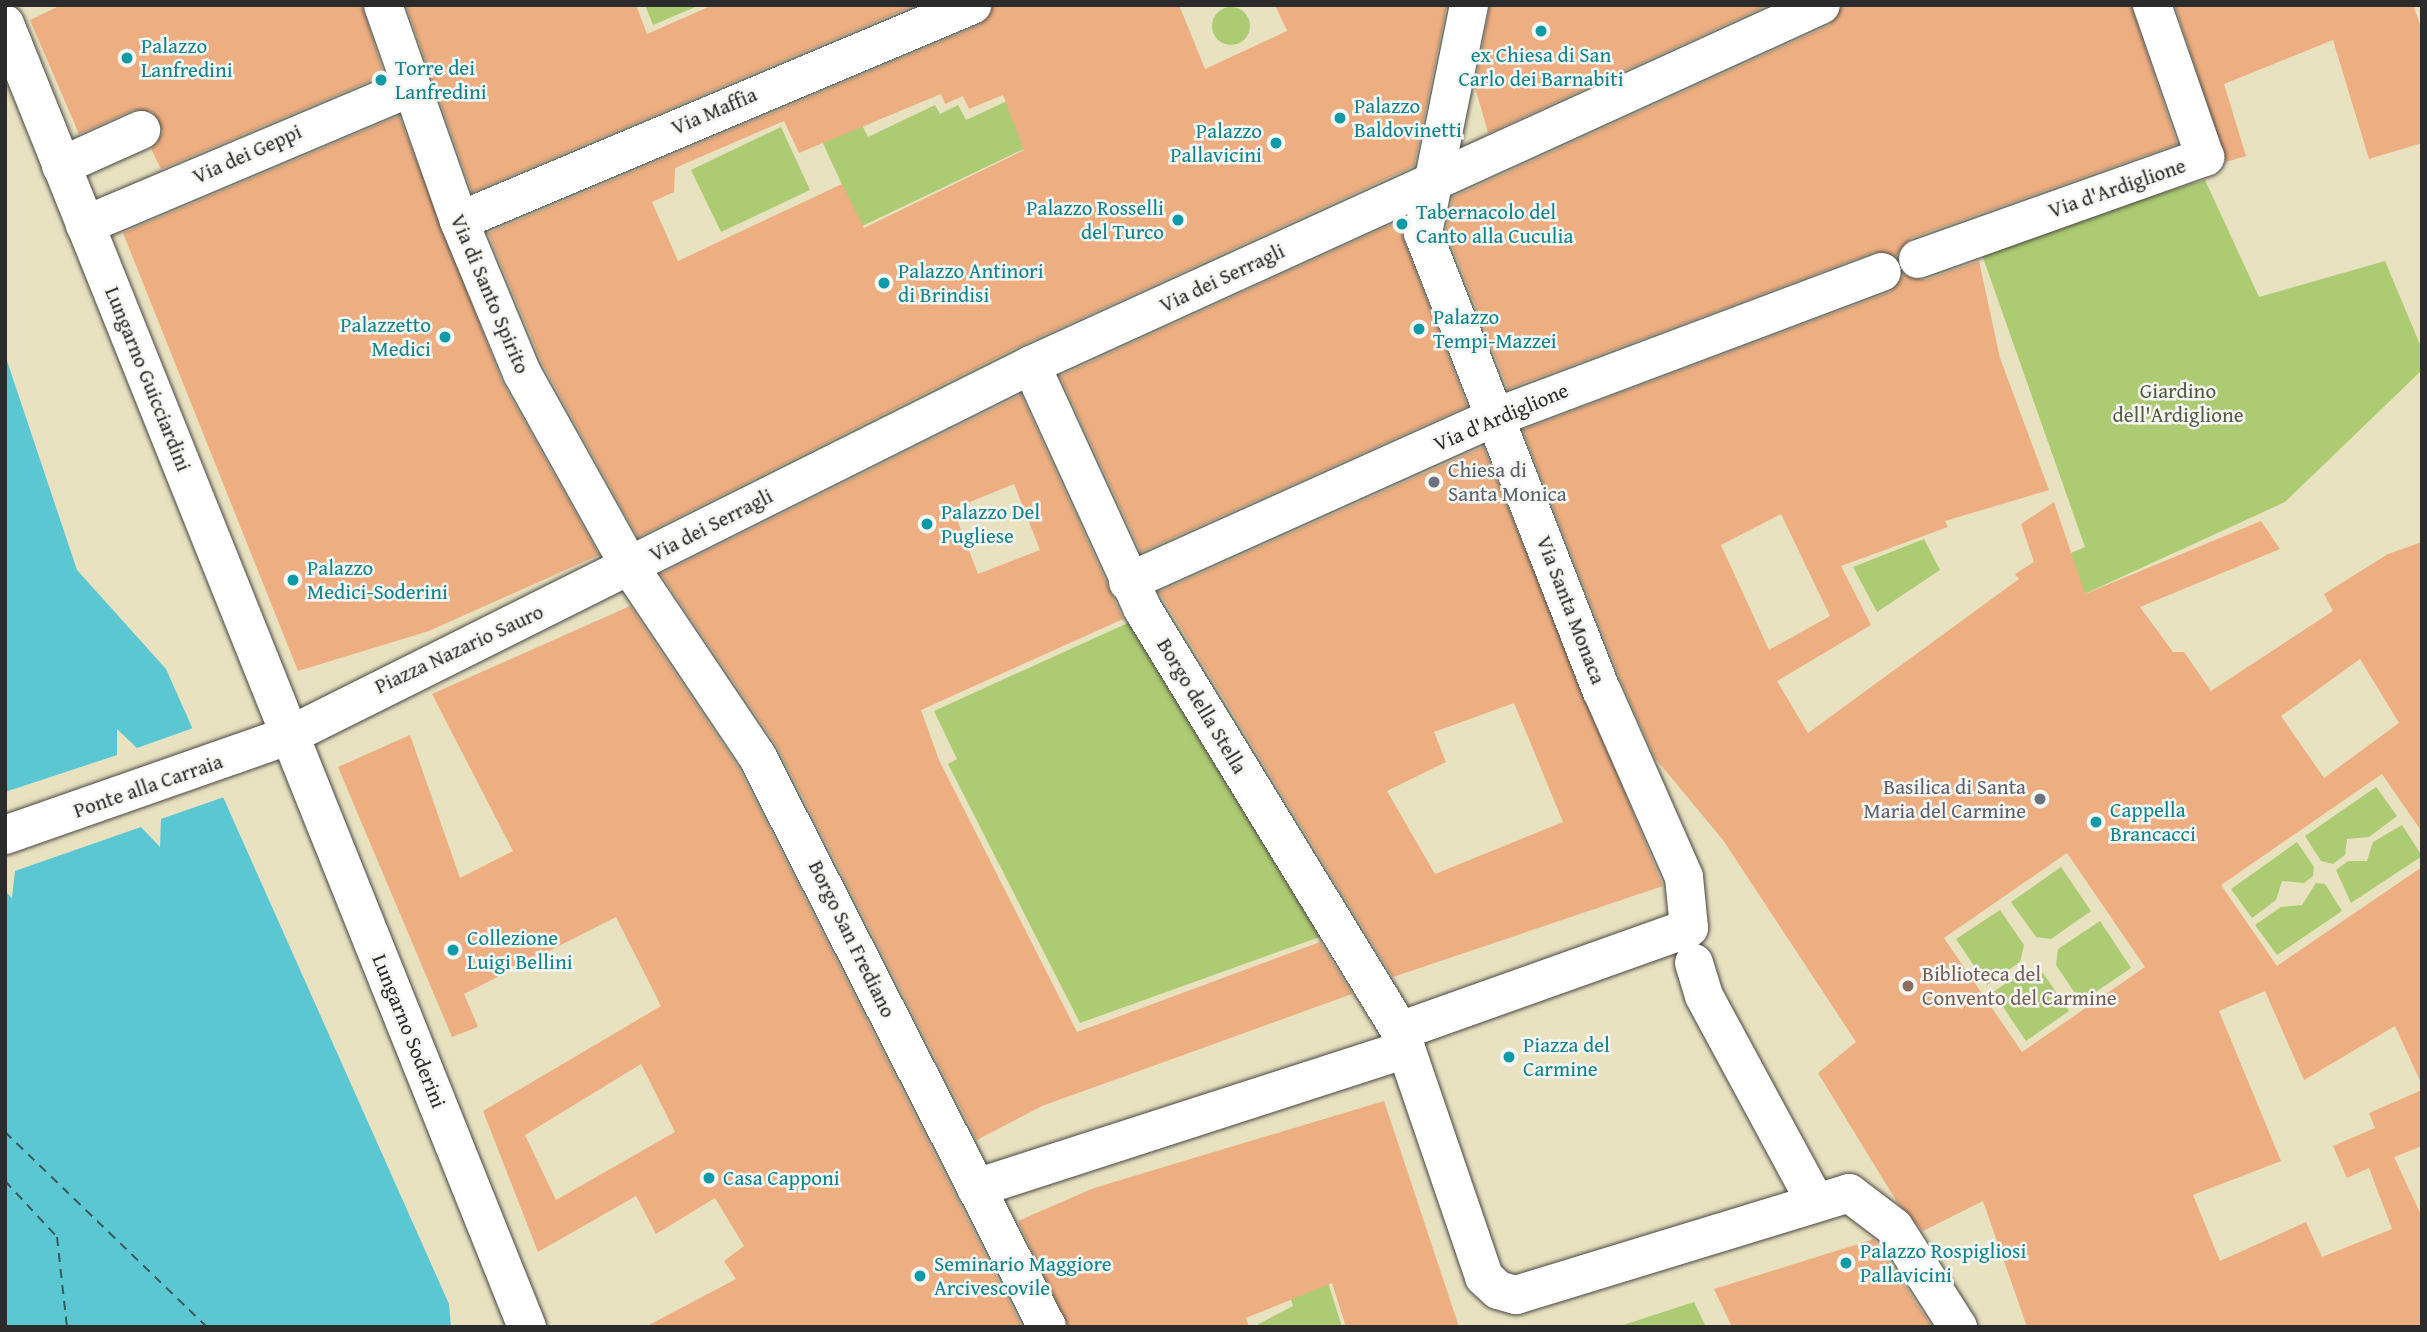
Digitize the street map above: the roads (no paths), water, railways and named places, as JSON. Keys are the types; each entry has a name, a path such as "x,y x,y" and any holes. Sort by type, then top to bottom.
{"street":[{"name":"Via di Santo Spirito","path":"383,5 458,221 522,373 630,567"},
{"name":"Via Maffia","path":"458,221 972,5"},
{"name":"Via Santa Monaca","path":"1403,1040 1689,928 1682,874 1602,691 1423,233 1430,184 1469,5"},
{"name":"Via dei Serragli","path":"630,567 1031,365 1821,5"},
{"name":"Via d'Ardiglione","path":"1918,259 2205,157 2152,5"},
{"name":"Lungarno Guicciardini","path":"5,24 289,735"},
{"name":"Via dei Geppi","path":"85,225 410,88"},
{"path":"61,166 141,130"},
{"name":"Via d'Ardiglione","path":"1128,582 1496,417 1882,272"},
{"name":"Borgo della Stella","path":"1031,365 1128,582 1403,1040"},
{"name":"Piazza Nazario Sauro","path":"289,735 374,688 630,567"},
{"name":"Borgo San Frediano","path":"630,567 757,756 1047,1327"},
{"name":"Ponte alla Carraia","path":"5,835 289,735"},
{"name":"Lungarno Soderini","path":"289,735 527,1327"},
{"path":"1694,963 1704,996 1815,1201"},
{"path":"976,1188 1403,1040 1484,1277 1506,1295 1815,1201 1856,1195 1894,1227 1958,1327"}],"water":[{"path":"5,355 77,570 166,669 449,1304 451,1327 5,1327"}],"place":[{"name":"ex Chiesa di San Carlo dei Barnabiti","path":"1541,31"},
{"name":"Palazzo Lanfredini","path":"127,58"},
{"name":"Torre dei Lanfredini","path":"381,80"},
{"name":"Palazzo Baldovinetti","path":"1340,118"},
{"name":"Palazzo Pallavicini","path":"1276,143"},
{"name":"Palazzo Rosselli del Turco","path":"1178,220"},
{"name":"Tabernacolo del Canto alla Cuculia","path":"1402,224"},
{"name":"Palazzo Antinori di Brindisi","path":"884,283"},
{"name":"Palazzo Tempi-Mazzei","path":"1419,329"},
{"name":"Palazzetto Medici","path":"445,337"},
{"name":"Chiesa di Santa Monica","path":"1434,482"},
{"name":"Palazzo Del Pugliese","path":"927,524"},
{"name":"Palazzo Medici-Soderini","path":"293,580"},
{"name":"Basilica di Santa Maria del Carmine","path":"2040,799"},
{"name":"Cappella Brancacci","path":"2096,822"},
{"name":"Collezione Luigi Bellini","path":"453,950"},
{"name":"Biblioteca del Convento del Carmine","path":"1908,986"},
{"name":"Piazza del Carmine","path":"1509,1057"},
{"name":"Casa Capponi","path":"709,1178"},
{"name":"Palazzo Rospigliosi Pallavicini","path":"1846,1263"},
{"name":"Seminario Maggiore Arcivescovile","path":"920,1276"}],"park label":[{"name":"Giardino dell'Ardiglione","path":"2178,403"}]}
